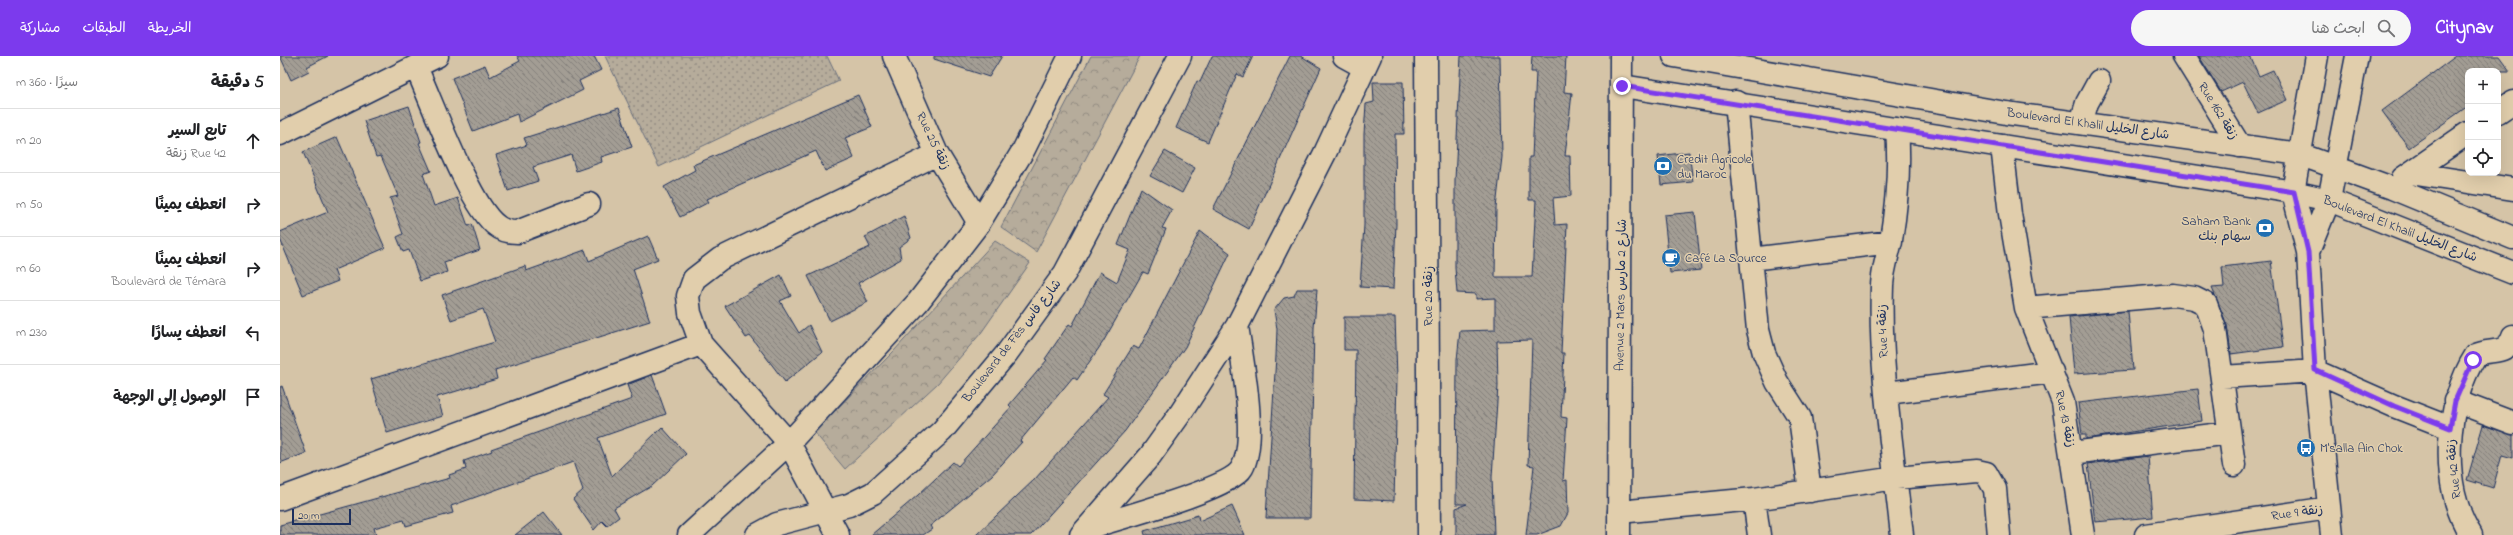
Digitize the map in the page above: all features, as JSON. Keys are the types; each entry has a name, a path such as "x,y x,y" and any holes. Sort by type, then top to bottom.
{"street":[{"path":"280,134 437,56"},
{"name":"Rue 25 زنقة","path":"894,56 937,154 979,223"},
{"path":"689,535 789,443 918,302 979,223 1024,149 1070,56"},
{"name":"Boulevard de Fès شارع فاس","path":"757,535 777,524 849,505 873,492 896,473 942,430 1007,352 1065,272 1180,56"},
{"path":"1085,531 1150,456 1180,414 1237,326 1325,153 1367,61 1344,56"},
{"name":"Rue 20 زنقة","path":"1426,56 1429,535"},
{"name":"Avenue 2 Mars شارع 2 مارس","path":"1619,535 1621,56"},
{"name":"Boulevard El Khalil شارع الخليل","path":"1674,56 2006,113 2299,154 2392,188 2513,238"},
{"name":"Rue 162 زنقة","path":"2184,56 2240,146"},
{"path":"2317,56 2299,154 2294,192 2308,252 2315,370 2332,535"},
{"path":"2308,252 2329,200 2337,167 2357,56"},
{"path":"416,67 470,187 483,212 496,226 506,232 517,232 589,204"},
{"path":"2081,123 2087,103 2099,81"},
{"name":"Boulevard El Khalil شارع الخليل","path":"1622,86 1736,102 2294,192 2329,200 2513,273"},
{"path":"1736,102 1758,330 1764,353 1777,382 1800,418 1810,491"},
{"path":"2501,110 2513,102"},
{"name":"Rue 4 زنقة","path":"1897,129 1900,156 1891,242 1882,282 1881,331 1902,535"},
{"path":"2392,188 2410,173 2465,135"},
{"name":"Rue 13 زنقة","path":"2002,146 2010,214 2026,308 2063,402 2072,453 2083,535"},
{"path":"838,535 789,443 701,344 690,313 688,296 694,279 720,259 937,154"},
{"path":"2410,173 2513,189"},
{"path":"1751,259 1891,242"},
{"path":"2026,308 2173,295 2194,298 2206,304 2211,313 2222,377 2234,465"},
{"path":"1085,531 1211,488 1236,476 1243,467 1247,451 1248,420 1237,326"},
{"name":"Rue 42 زنقة","path":"2471,535 2463,522 2457,501 2452,470 2450,428 2455,401 2476,356 2501,351 2511,344 2513,336"},
{"path":"280,499 701,344"},
{"path":"2222,377 2315,370 2394,406 2450,428"},
{"path":"1887,393 2052,372"},
{"path":"2455,401 2513,423"},
{"path":"2072,453 2229,434"},
{"path":"1619,512 1754,499 1896,478 1964,471 1986,474 1992,481 1995,489 1999,535"},
{"path":"1754,499 1759,535"},
{"name":"Rue 9 زنقة","path":"2146,535 2329,508"}],"green space":[{"path":"605,56 827,56 839,81 659,167"},
{"path":"1091,56 1140,56 1036,252 1001,227"},
{"path":"995,241 1030,263 981,333 938,383 845,469 814,432 893,352"}],"building":[{"path":"280,56 328,56 307,67 309,71 291,80"},
{"path":"517,56 594,56 601,70 579,81 583,90 519,122 517,114 473,131 452,78 485,65 490,77 520,61"},
{"path":"934,56 1002,56 989,77 934,59"},
{"path":"1212,56 1253,56 1243,77 1237,74 1208,142 1176,128 1197,81 1200,82"},
{"path":"1290,56 1301,56 1321,68 1249,229 1213,209"},
{"path":"1461,56 1500,56 1502,157 1496,208 1495,277 1532,277 1536,200 1529,200 1529,157 1532,157 1536,72 1531,72 1532,56 1566,56 1564,92 1572,93 1565,156 1570,156 1571,196 1553,198 1555,225 1567,224 1561,353 1564,353 1561,417 1567,418 1563,481 1567,480 1568,513 1561,526 1537,535 1526,535 1534,466 1528,465 1532,340 1497,341 1498,386 1492,477 1494,535 1456,535 1456,508 1467,504 1456,504 1457,360 1460,331 1495,330 1495,298 1476,299 1476,294 1457,293 1455,268 1455,180"},
{"path":"2199,56 2250,56 2259,76 2273,70 2287,100 2258,113 2243,82 2221,92"},
{"path":"2456,56 2499,56 2510,71 2501,71 2501,68 2465,68 2465,108 2409,148 2382,111"},
{"path":"1373,82 1403,82 1404,134 1395,134 1396,224 1393,289 1360,287 1364,225 1364,134 1366,104 1374,102"},
{"path":"858,95 872,127 845,138 854,158 825,171 816,151 707,199 709,202 680,217 664,187 695,170 693,165"},
{"path":"409,106 421,142 419,143 431,171 423,174 434,206 458,198 468,226 472,224 480,250 444,262 447,272 420,281 409,250 403,252 397,237 403,234 390,198 398,196 381,156 376,157 364,121"},
{"path":"619,108 632,147 601,157 602,162 576,171 571,155 533,167 538,181 508,191 496,155 527,145 524,138"},
{"path":"337,137 385,248 334,270 338,281 303,295 280,239 280,232 328,212 303,152"},
{"path":"1165,151 1195,168 1182,193 1150,176"},
{"path":"1689,152 1693,182 1661,185 1658,156"},
{"path":"1141,188 1172,210 1162,228 1166,229 1148,274 1143,272 1103,342 1077,380 1073,377 1020,441 1022,442 992,475 930,526 932,529 923,535 871,535 918,495 953,462 958,466 1011,407 1009,405 1047,360 1045,359 1069,324 1072,326 1100,272 1117,282 1130,250 1118,245"},
{"path":"1695,212 1701,270 1670,273 1664,215"},
{"path":"904,216 911,238 899,247 901,259 858,283 868,302 830,321 808,276 870,247 865,237"},
{"path":"1200,231 1230,253 1185,347 1125,431 1031,535 976,535 1035,479 1108,397 1103,394 1133,346 1139,349"},
{"path":"648,236 658,259 633,269 650,321 495,370 497,379 437,397 443,416 387,433 371,379 495,342 483,309 451,320 442,295 525,266 526,271 585,250 589,261"},
{"path":"2271,261 2283,347 2231,354 2227,325 2212,288 2224,287 2222,267"},
{"path":"781,275 791,296 780,301 799,333 809,325 822,352 785,382 750,336 746,338 725,306"},
{"path":"1297,289 1317,289 1314,328 1310,518 1266,518 1276,356 1277,329 1274,310 1284,298 1294,296"},
{"path":"2128,311 2133,370 2074,374 2069,317"},
{"path":"1344,317 1395,317 1397,378 1394,501 1354,499 1356,350 1344,350"},
{"path":"652,375 666,414 598,438 612,476 662,427 686,454 652,486 614,508 619,517 607,526 602,521 594,530 573,499 583,490 573,462 451,506 453,513 406,526 404,520 374,528 376,535 280,535 280,525 450,478 449,475 466,469 464,461 492,451 491,449 632,399 627,385"},
{"path":"282,386 306,453 280,463 280,387"},
{"path":"2198,389 2202,421 2086,439 2086,435 2082,435 2078,403"},
{"path":"2483,425 2513,435 2513,458 2502,455 2493,488 2467,480"},
{"path":"2148,456 2153,517 2095,522 2088,464"},
{"path":"1232,506 1245,535 1145,535 1144,531 1198,515 1199,521"},
{"path":"544,512 562,535 515,535"}],"place":[{"name":"Credit Agricole du Maroc","path":"1663,166"},
{"name":"Saham Bank سهام بنك","path":"2265,228"},
{"name":"Café La Source","path":"1671,258"},
{"name":"M'salla Ain Chok","path":"2306,448"}],"route":[{"path":"1622,86 1736,102 2294,192 2308,252 2315,370 2342,384 2450,428 2455,401 2473,360"}]}
